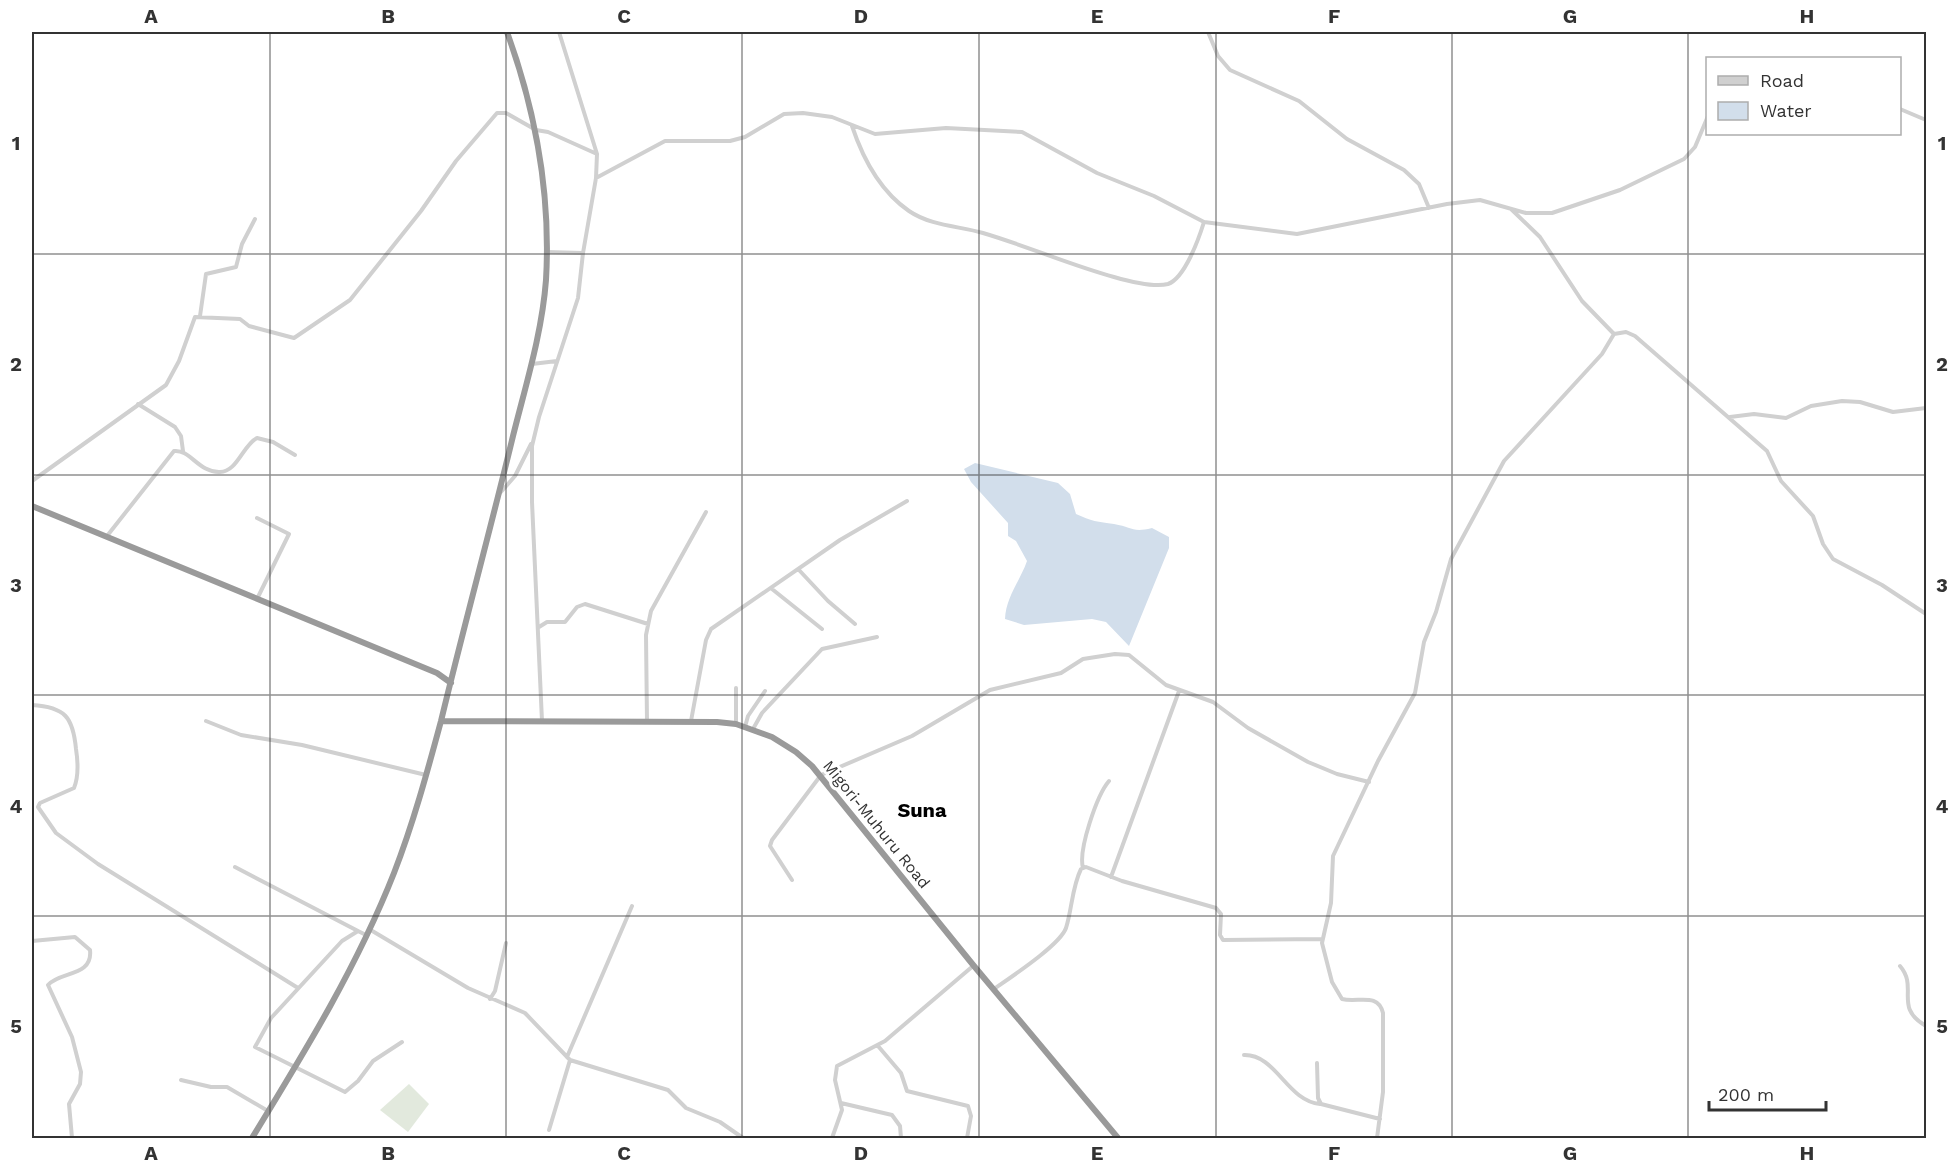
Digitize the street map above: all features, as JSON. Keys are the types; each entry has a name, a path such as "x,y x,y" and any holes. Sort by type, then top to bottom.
{"highway":[{"path":"252,1138 335,997 368,932 393,874 426,776 441,721 531,364 542,311 546,252 545,200 536,130 523,78 507,32"},
{"path":"32,506 437,674 451,683"},
{"path":"437,674 453,675"},
{"name":"Migori-Muhuru Road","path":"441,721 736,724 786,744 821,775 974,966 1118,1138"}],"street":[{"path":"499,494 515,476 533,441 578,298 583,253 597,178 597,154 559,32"},
{"path":"1208,32 1218,56 1230,70 1299,101 1347,139 1404,170 1419,184 1429,208"},
{"path":"1901,110 1926,120"},
{"path":"32,481 170,380 184,350 193,319 200,316 241,319 251,327 295,338 350,300 494,115 506,113 536,130 548,132 597,154"},
{"path":"597,178 658,143 672,140 713,142 738,139 784,114 827,116 871,133 883,134 946,128 1022,132 1097,173 1154,196 1204,222 1297,234 1480,200 1536,214 1552,213 1611,194 1690,154 1706,118"},
{"path":"852,125 870,169 900,205 914,215 929,221 984,233 1113,277 1160,285 1174,280 1188,261 1204,222"},
{"path":"1510,208 1540,237 1574,292 1614,334"},
{"path":"200,316 206,274 236,267 242,244 255,219"},
{"path":"546,252 583,253"},
{"path":"1377,1138 1383,1082 1382,1009 1374,1000 1346,1000 1339,996 1328,967 1322,939 1331,903 1333,856 1382,753 1415,693 1424,642 1436,612 1451,559 1497,472 1516,446 1602,354 1614,334 1626,332 1635,336 1729,417 1772,458 1781,481 1813,516 1823,544 1833,559 1882,585 1926,614"},
{"path":"531,364 558,361"},
{"path":"1729,417 1754,414 1786,418 1811,406 1842,400 1860,402 1880,410 1898,413 1926,408"},
{"path":"138,404 176,427 180,432 183,452"},
{"path":"174,451 183,452 200,467 219,472 228,469 257,438 273,442 295,455"},
{"path":"533,441 531,474 543,723"},
{"path":"106,537 181,442"},
{"path":"690,722 706,640 711,629 840,540 907,501"},
{"path":"646,723 648,624 657,596 706,512"},
{"path":"257,518 289,534 257,599"},
{"path":"799,570 828,601 855,624"},
{"path":"772,589 822,629"},
{"path":"539,627 547,622 567,621 577,608 585,604 648,624"},
{"path":"538,617 547,622"},
{"path":"753,729 762,713 822,649 877,637"},
{"path":"792,880 770,846 772,840 821,775 912,736 990,690 1061,673 1083,659 1115,654 1129,655 1161,681 1179,691 1213,702 1248,728 1325,770 1369,782"},
{"path":"736,688 736,724"},
{"path":"745,727 748,716 765,691"},
{"path":"1111,877 1179,691"},
{"path":"32,705 57,709 72,722 75,733 77,763 74,788 40,803 38,807 52,829 98,864 298,988"},
{"path":"206,721 241,735 302,745 426,776"},
{"path":"994,989 1062,936 1083,868 1081,855 1088,829 1101,792 1109,781"},
{"path":"235,867 358,931 368,932 490,999 525,1013 569,1059 668,1090 686,1108 720,1122 743,1138"},
{"path":"1083,868 1090,868 1111,877 1216,908 1221,914 1220,935 1223,940 1322,939"},
{"path":"549,1130 569,1059 632,906"},
{"path":"358,931 342,941 298,988 268,1022 255,1046 294,1068 345,1092 358,1081 373,1061 402,1041"},
{"path":"32,941 75,937 90,950 90,958 84,968 52,981 48,985 72,1037 81,1072 80,1084 69,1104 72,1138"},
{"path":"490,999 495,991 506,943"},
{"path":"832,1138 840,1117 841,1103 835,1080 837,1066 847,1058 878,1046 974,966"},
{"path":"1900,966 1907,977 1910,1013 1926,1026"},
{"path":"878,1046 901,1073 907,1091 968,1106 971,1116 967,1138"},
{"path":"1244,1055 1257,1058 1304,1100 1380,1119"},
{"path":"1317,1063 1318,1098 1321,1104"},
{"path":"181,1080 211,1087 227,1087 268,1112"},
{"path":"841,1103 892,1114 900,1126 901,1138"}],"shaded area":[{"path":"409,1084 429,1104 408,1132 380,1110"}],"water":[{"path":"975,463 1058,483 1070,494 1076,514 1086,518 1136,530 1152,528 1169,537 1169,548 1129,646 1106,622 1092,619 1024,625 1005,619 1011,596 1027,561 1016,541 1008,536 1008,523 971,482 964,469"}],"district":[{"name":"Suna","path":"922,810"}]}
